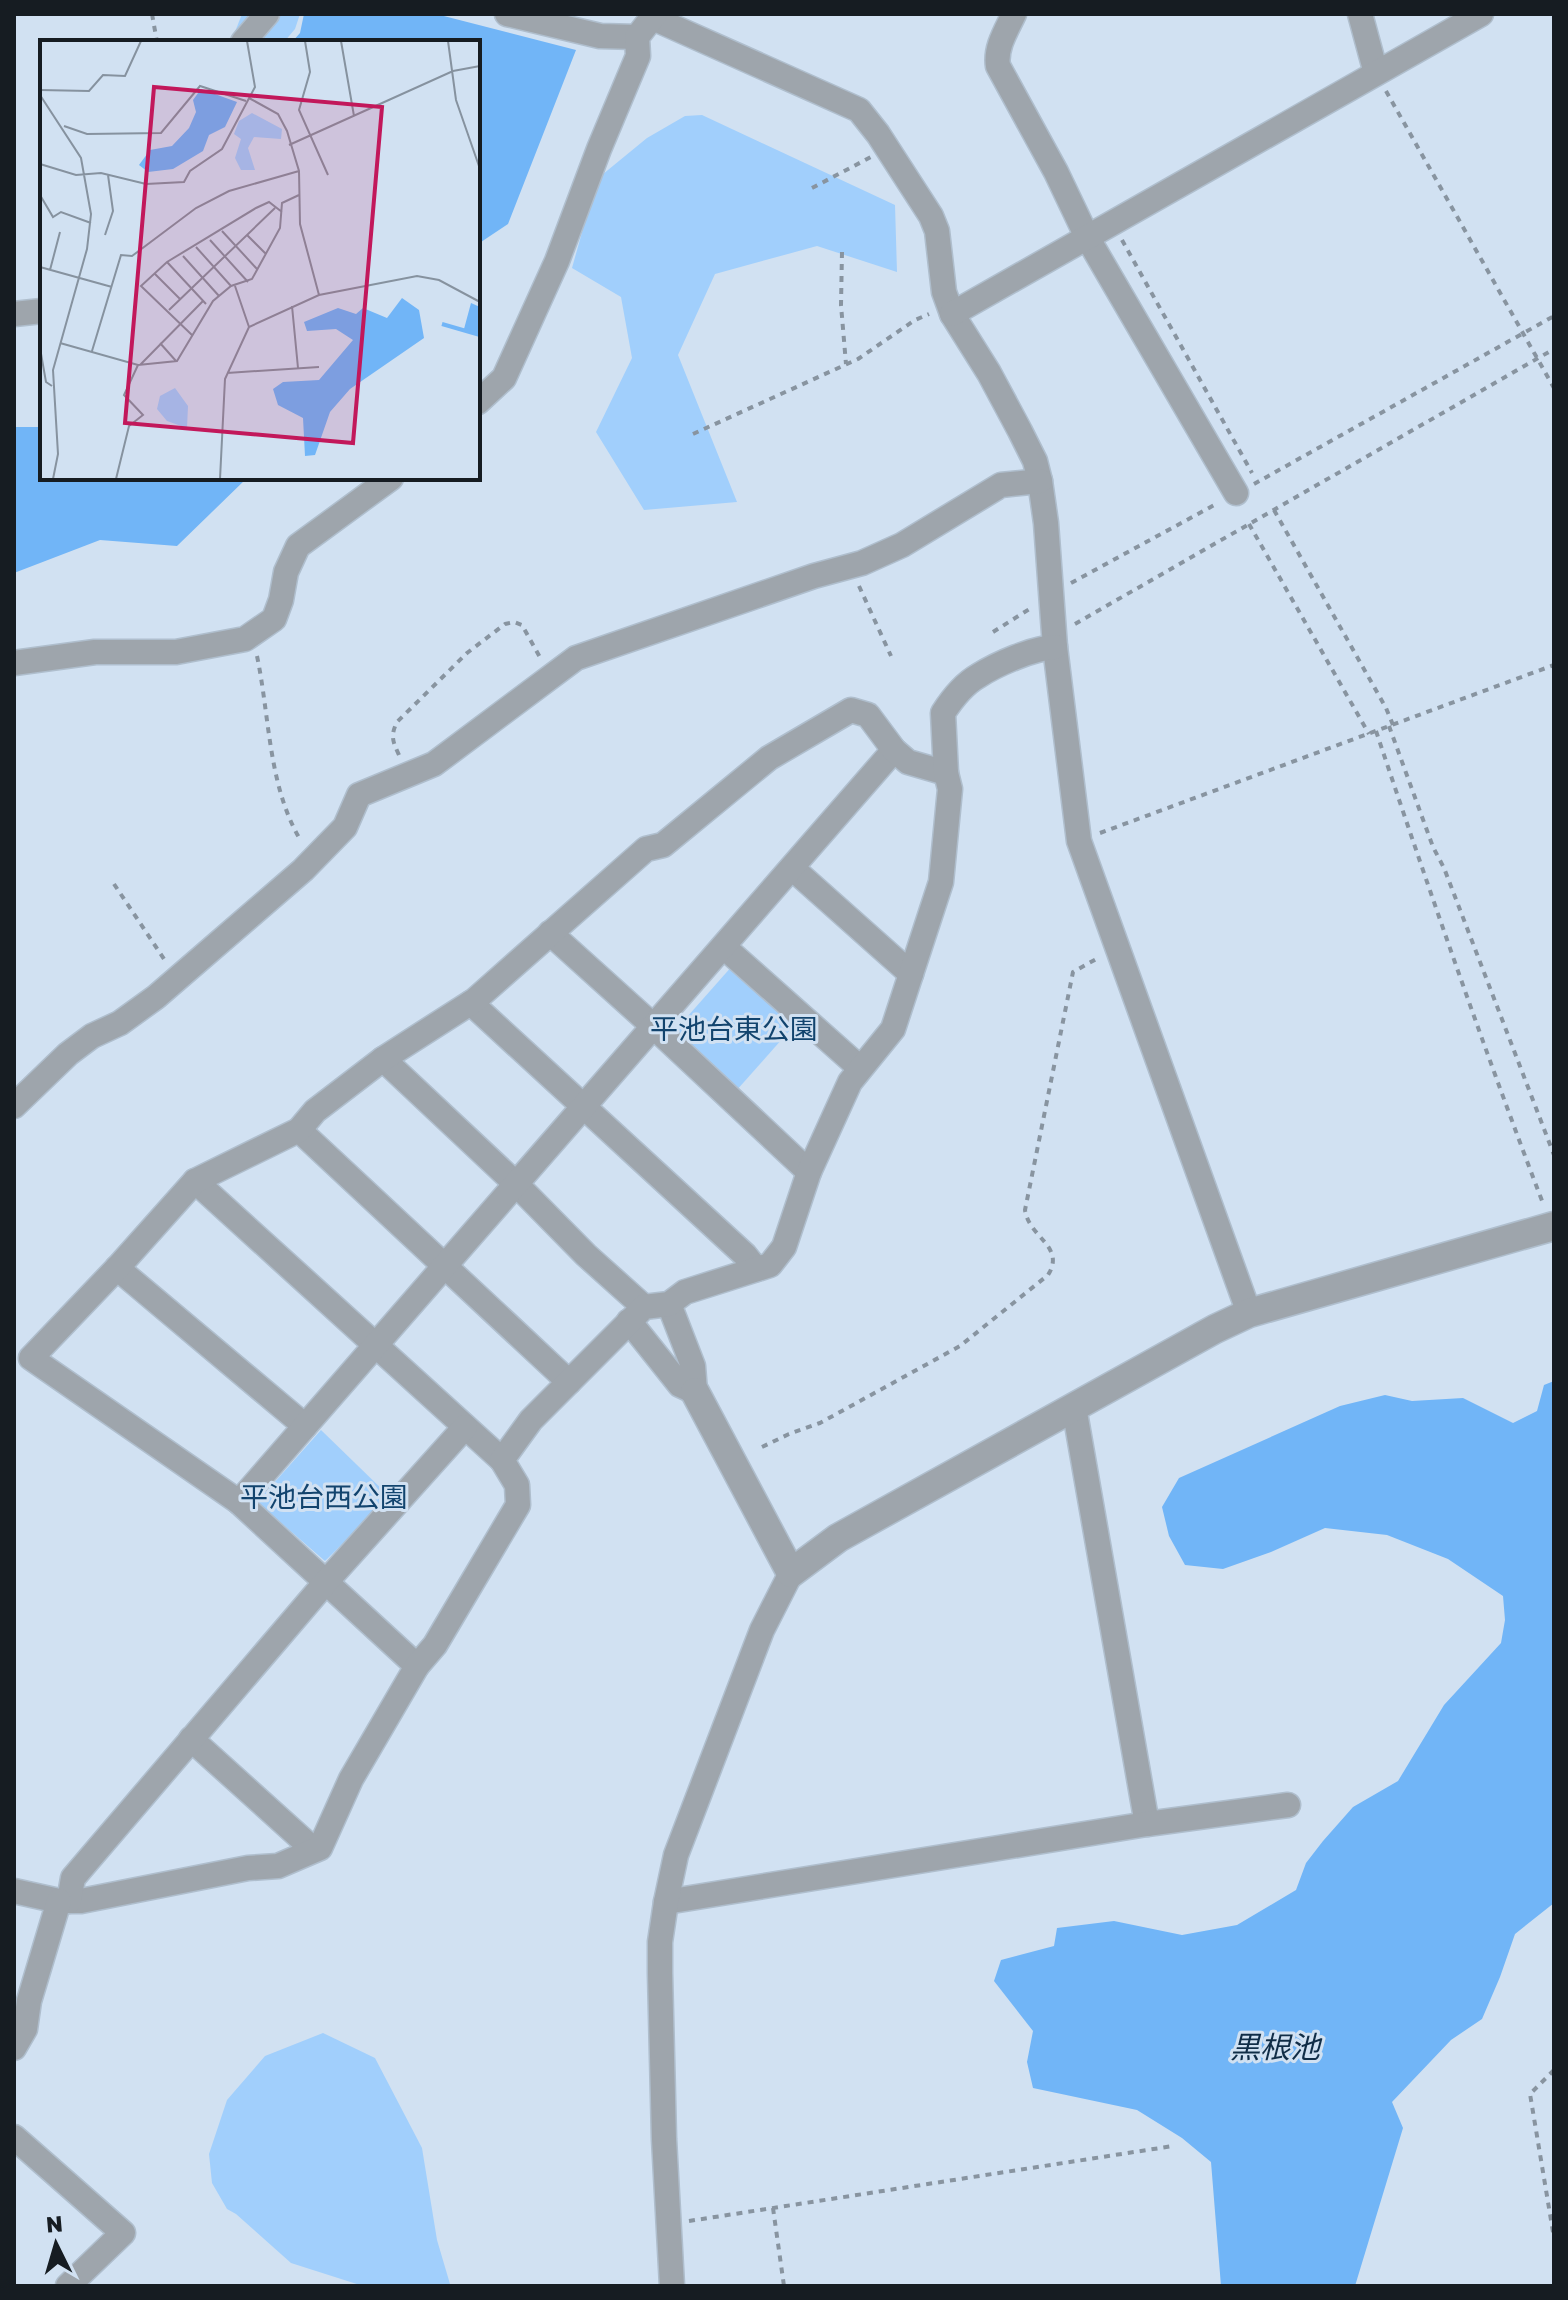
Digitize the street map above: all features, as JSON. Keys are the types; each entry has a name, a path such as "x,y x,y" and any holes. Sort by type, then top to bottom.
{"street":[{"path":"245,40 267,14"},
{"path":"507,14 600,36 637,37"},
{"path":"1014,14 999,46 996,56 998,66 1056,172 1087,237 1247,488"},
{"path":"1360,14 1376,73"},
{"path":"951,310 1087,237 1481,14"},
{"path":"480,400 504,378 557,261 638,56 637,37 654,16 847,103 866,118 931,216 937,231 944,292 951,310 989,373 1035,461 1046,523 1054,639 1079,841 1249,1313"},
{"path":"14,314 40,311"},
{"path":"14,663 95,652 176,652 245,639 274,619 286,572 298,546 388,480"},
{"path":"14,1106 68,1054 156,997 314,859 345,827 359,795 434,764 576,658 814,576 853,566 902,545 1001,485 1040,481"},
{"path":"502,1460 531,1420 636,1314 669,1304 685,1292 770,1265 784,1247 809,1172 850,1082 893,1029 941,882 950,789 946,773 943,713 977,676 1054,639"},
{"path":"417,1666 239,1502 31,1358 195,1181 299,1130 315,1111 383,1059 471,1003 646,849 663,845 769,758 851,710 868,715 894,750 908,762 946,773"},
{"path":"239,1502 894,750"},
{"path":"792,868 911,974"},
{"path":"550,933 809,1172"},
{"path":"724,947 860,1068"},
{"path":"471,1003 745,1255 756,1269"},
{"path":"383,1059 516,1184 586,1255 636,1314 680,1385 695,1392"},
{"path":"299,1130 569,1382"},
{"path":"14,1891 64,1901 81,1901 248,1868 278,1866 320,1848 351,1779 417,1666 435,1645 518,1505 517,1485 502,1460 195,1181"},
{"path":"672,2286 660,1973 660,1942 666,1902 676,1855 762,1630 791,1573 838,1538 1249,1313 1553,1226"},
{"path":"117,1268 305,1426"},
{"path":"669,1304 693,1366 695,1392 791,1573"},
{"path":"1074,1407 1147,1824"},
{"path":"14,2048 25,2029 29,2001 73,1878 325,1583 465,1427"},
{"path":"191,1739 314,1850"},
{"path":"666,1902 1147,1824 1288,1805"},
{"path":"14,2137 123,2233 68,2286"}],"path":[{"path":"152,14 157,40"},
{"path":"1376,73 1554,388"},
{"path":"812,188 888,149"},
{"path":"1112,223 1247,488"},
{"path":"842,252 841,305 846,364"},
{"path":"693,434 858,359 915,320 951,310"},
{"path":"993,632 1554,316"},
{"path":"1054,639 1073,625 1554,349"},
{"path":"1273,510 1386,708 1433,847 1444,868 1554,1155"},
{"path":"1249,524 1369,734"},
{"path":"853,566 862,596 891,656"},
{"path":"408,775 391,739 397,722 467,653 505,624 514,622 522,625 550,677"},
{"path":"251,635 263,685 283,806 314,859"},
{"path":"1079,841 1554,665"},
{"path":"1376,731 1508,1110 1553,1226"},
{"path":"114,884 179,978"},
{"path":"762,1447 820,1423 960,1346 1054,1267 1052,1251 1031,1227 1025,1210 1073,972 1117,947"},
{"path":"1554,2070 1530,2094 1554,2238"},
{"path":"669,2224 1173,2146"},
{"path":"773,2208 784,2286"}],"green space":[{"path":"242,14 300,14 295,29 286,40 232,40"},
{"path":"702,115 895,205 897,272 817,246 715,274 678,355 737,502 644,510 596,432 632,358 621,297 572,268 597,179 647,138 685,116"},
{"name":"平池台東公園","path":"733,965 798,1021 736,1091 672,1034"},
{"name":"平池台西公園","path":"321,1430 390,1497 325,1561 257,1502"},
{"path":"323,2033 375,2058 422,2148 437,2240 450,2284 447,2286 363,2286 291,2263 227,2209 212,2183 209,2154 227,2100 265,2056"}],"water":[{"path":"304,14 436,14 576,50 508,224 480,243 480,40 294,40 300,33"},
{"path":"14,427 40,427 40,480 245,480 177,546 100,540 14,573"},
{"name":"黒根池","path":"1554,1381 1554,1903 1515,1934 1482,2019 1451,2040 1392,2102 1403,2128 1355,2286 1221,2286 1211,2162 1182,2138 1137,2110 1033,2088 1027,2062 1033,2031 994,1981 1001,1960 1054,1946 1057,1928 1114,1921 1182,1935 1237,1925 1296,1890 1306,1863 1353,1807 1398,1781 1444,1705 1501,1643 1505,1620 1503,1596 1448,1559 1387,1535 1325,1528 1223,1569 1185,1565 1169,1536 1162,1507 1179,1478 1340,1406 1385,1395 1412,1401 1463,1398 1513,1423 1537,1411 1544,1385"}]}
